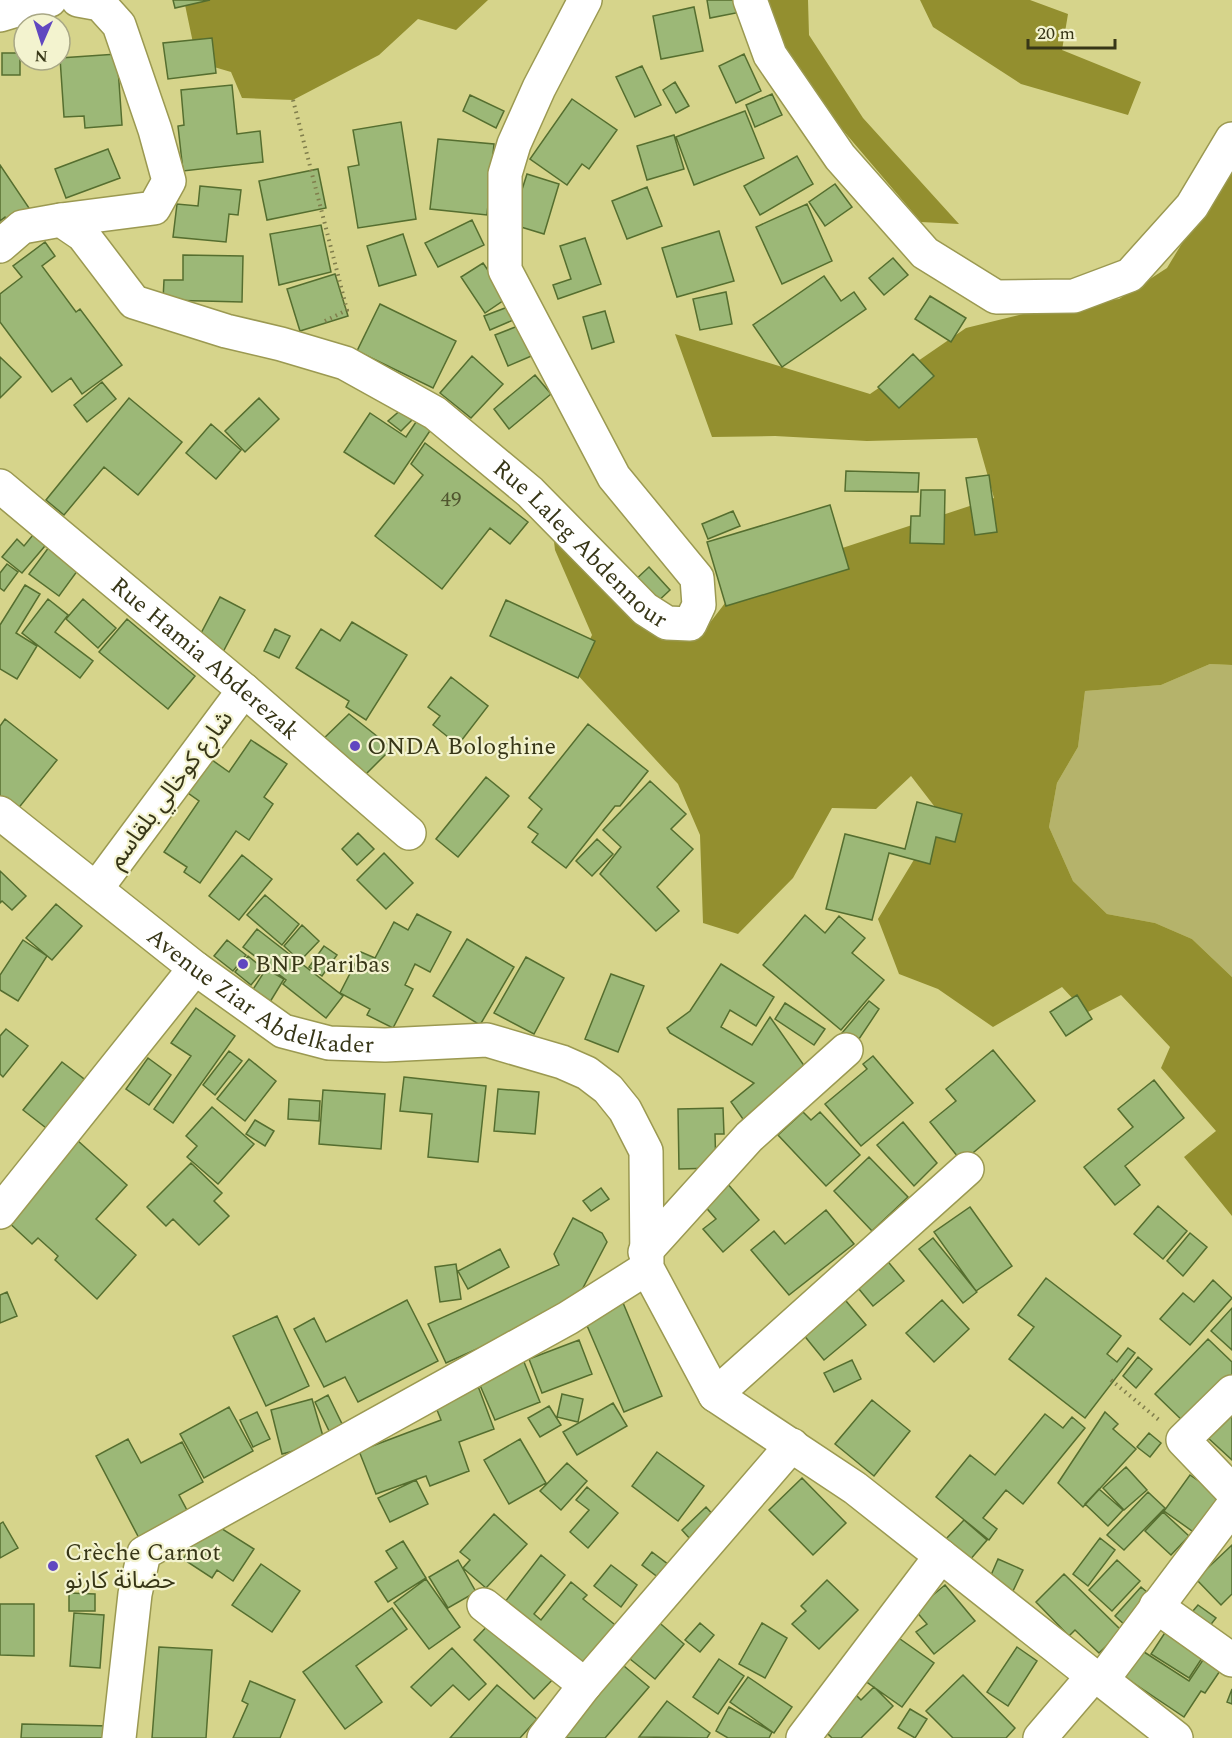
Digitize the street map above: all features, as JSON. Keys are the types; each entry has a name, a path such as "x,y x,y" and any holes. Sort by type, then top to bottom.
{"street":[{"path":"0,15 50,0"},
{"path":"0,246 22,227 154,208 169,181 155,130 119,25 100,4 78,0"},
{"name":"Rue Laleg Abdennour","path":"61,220 82,235 134,302 226,331 345,363 435,412 530,492 645,609 667,623 690,624 699,605 697,578 614,477 505,270 505,174 539,88 585,0"},
{"path":"750,0 770,55 840,157 925,253 996,297 1074,296 1130,275 1192,206 1232,138"},
{"name":"Rue Hamia Abderezak","path":"0,486 244,690 409,833"},
{"name":"شارع كوخالي بلقاسم","path":"96,888 244,690"},
{"name":"Avenue Ziar Abdelkader","path":"0,813 195,968 283,1031 329,1043 385,1045 487,1040 562,1062 587,1073 608,1089 625,1110 646,1151 646,1260"},
{"path":"0,1212 195,968"},
{"path":"118,1738 135,1594 144,1553 568,1318 646,1260 749,1137 846,1050"},
{"path":"716,1395 967,1169"},
{"path":"646,1260 716,1395 855,1488 1176,1738"},
{"path":"1232,1392 1183,1440 1232,1491"},
{"path":"544,1738 585,1685 792,1445"},
{"path":"1040,1738 1097,1678 1232,1507"},
{"path":"803,1738 941,1556"},
{"path":"484,1605 585,1685"},
{"path":"1156,1606 1232,1660"}],"path":[{"path":"281,344 347,310 293,100"},
{"path":"1111,1380 1183,1440"}],"shaded area":[{"path":"184,0 488,0 456,30 418,19 379,55 293,100 242,98 231,72 197,62"},
{"path":"743,0 808,0 809,35 863,118 959,224 921,222 790,68"},
{"path":"920,0 1030,0 1068,14 1062,50 1141,82 1128,115 1021,84 933,27"},
{"path":"1232,161 1232,665 1210,664 1161,685 1085,691 1078,747 1057,783 1049,827 1073,881 1107,914 1155,923 1192,939 1232,977 1232,1216 1184,1157 1216,1131 1161,1068 1170,1047 1121,995 1086,1013 1062,987 993,1027 938,989 899,974 878,919 915,858 938,811 911,776 876,809 832,808 793,878 738,934 703,923 700,835 678,784 574,671 592,635 555,550 552,524 615,603 639,621 702,633 742,581 994,498 977,438 867,441 775,436 712,437 675,334 870,394 966,328 1047,308 1119,299 1167,268"},
{"path":"1210,664 1232,665 1232,977 1192,939 1155,923 1107,914 1073,881 1049,827 1057,783 1078,747 1085,691 1161,685"}],"building":[{"path":"173,0 210,0 175,8"},
{"path":"707,0 739,0 741,12 710,18"},
{"path":"694,7 703,51 661,59 653,16"},
{"path":"212,38 216,73 168,79 163,43"},
{"path":"2,53 12,53 12,72 20,72 20,75 2,75"},
{"path":"117,54 122,125 85,128 84,116 64,117 61,72 72,72 72,57"},
{"path":"744,54 761,91 736,103 719,66"},
{"path":"642,66 661,105 635,117 616,77"},
{"path":"675,82 689,106 676,113 663,90"},
{"path":"232,85 237,134 260,131 263,162 183,171 178,126 184,125 181,90"},
{"path":"772,94 782,115 755,127 746,105"},
{"path":"470,95 504,111 496,128 463,111"},
{"path":"572,99 617,130 589,169 582,164 567,185 530,159"},
{"path":"745,111 764,158 694,185 676,137"},
{"path":"401,122 416,219 358,228 348,167 359,165 353,130"},
{"path":"674,135 684,169 647,180 637,146"},
{"path":"438,139 494,144 487,215 430,209"},
{"path":"108,149 120,178 66,198 55,169"},
{"path":"797,156 813,184 760,215 744,186"},
{"path":"0,165 31,211 10,225 5,217 0,221"},
{"path":"318,169 326,208 267,220 259,181"},
{"path":"527,174 559,184 544,234 511,224"},
{"path":"835,184 852,207 825,226 809,202"},
{"path":"200,186 241,190 238,215 229,214 226,242 173,237 177,204 198,206"},
{"path":"647,187 662,226 627,239 612,201"},
{"path":"807,204 832,261 782,284 756,227"},
{"path":"472,220 484,245 438,267 425,243"},
{"path":"321,225 331,272 279,285 270,234"},
{"path":"719,231 734,281 677,297 662,248"},
{"path":"403,234 416,275 379,286 367,246"},
{"path":"585,238 601,284 558,299 553,285 571,279 560,246"},
{"path":"45,242 55,256 42,266 76,312 80,309 122,365 82,394 71,378 52,392 0,322 0,294 22,277 13,266"},
{"path":"183,255 243,256 242,302 163,300 164,280 183,280"},
{"path":"893,258 908,275 884,295 869,278"},
{"path":"483,263 507,298 485,313 461,277"},
{"path":"335,274 348,316 300,331 287,289"},
{"path":"824,276 841,301 854,292 866,309 782,367 753,325"},
{"path":"726,292 732,324 700,330 693,299"},
{"path":"930,296 966,318 951,342 915,319"},
{"path":"380,304 456,341 433,388 357,351"},
{"path":"513,305 518,318 490,330 484,316"},
{"path":"605,311 614,342 592,349 583,317"},
{"path":"523,324 536,354 508,366 495,335"},
{"path":"913,354 934,376 899,408 878,387"},
{"path":"472,356 503,384 471,418 440,393"},
{"path":"0,357 21,377 0,398"},
{"path":"535,375 551,394 509,429 494,409"},
{"path":"102,382 116,399 87,422 74,405"},
{"path":"129,398 182,442 138,495 104,467 64,515 46,500"},
{"path":"259,398 279,419 245,452 225,431"},
{"path":"410,402 420,412 401,431 388,421"},
{"path":"370,413 406,437 422,413 436,422 394,484 344,452"},
{"path":"211,424 241,450 216,479 186,453"},
{"path":"425,443 528,522 510,544 490,528 442,589 375,536 423,475 411,464"},
{"path":"846,471 919,473 918,492 845,491"},
{"path":"989,475 997,532 975,535 966,478"},
{"path":"921,490 945,490 944,544 910,543 911,516 920,516"},
{"path":"830,505 849,569 726,606 707,542"},
{"path":"733,511 740,526 708,539 702,524"},
{"path":"37,530 50,540 22,573 2,557 17,539 24,546"},
{"path":"49,547 78,570 59,596 29,574"},
{"path":"7,564 18,572 4,591 0,588 0,573"},
{"path":"649,567 670,590 654,605 633,582"},
{"path":"25,585 40,594 16,633 37,646 17,679 0,669 0,625"},
{"path":"220,597 245,610 223,652 198,639"},
{"path":"48,599 68,615 55,632 93,661 80,678 22,633"},
{"path":"83,599 116,628 98,648 66,619"},
{"path":"506,600 595,641 578,678 490,636"},
{"path":"127,619 195,676 168,709 99,652"},
{"path":"352,622 407,655 366,720 346,707 349,701 296,668 321,629 340,641"},
{"path":"275,629 290,636 279,658 264,651"},
{"path":"451,677 488,706 458,745 433,725 440,716 428,707"},
{"name":"ONDA Bologhine","path":"349,714 392,748 362,778 318,744"},
{"path":"5,719 57,760 17,810 0,796 0,726"},
{"path":"588,724 648,771 620,806 615,806 566,868 532,842 538,834 528,827 542,809 529,798"},
{"path":"251,740 287,764 264,797 273,804 249,840 236,831 200,883 184,872 187,867 164,852 199,801 188,793 212,760 229,772"},
{"path":"486,777 509,796 458,857 436,839"},
{"path":"650,781 686,814 671,829 693,849 657,887 679,911 656,931 600,874 621,847 603,830"},
{"path":"917,802 962,814 955,842 936,837 930,864 889,853 872,920 826,909 845,834 905,849"},
{"path":"358,833 374,849 357,865 342,849"},
{"path":"597,839 613,854 592,876 576,861"},
{"path":"384,853 413,883 386,909 357,880"},
{"path":"242,855 272,879 239,920 209,896"},
{"path":"0,871 26,896 12,910 2,901 0,903"},
{"path":"265,895 299,924 282,945 247,915"},
{"path":"56,904 82,926 52,960 26,938"},
{"path":"417,914 451,932 430,972 415,964 405,985 413,989 393,1028 367,1015 370,1009 340,993 361,952 375,958 394,922 408,930"},
{"path":"805,915 825,933 839,916 865,938 852,953 884,980 841,1030 763,965"},
{"path":"302,925 319,941 300,961 284,946"},
{"path":"257,929 343,996 326,1018 283,984 286,980 243,947"},
{"path":"467,939 514,967 480,1025 433,996"},
{"path":"23,940 47,956 18,1001 0,990 0,975"},
{"path":"227,940 246,955 233,971 214,956"},
{"path":"324,946 337,955 322,976 309,967"},
{"path":"248,956 264,969 251,985 235,972"},
{"path":"526,957 564,978 534,1034 494,1013"},
{"path":"721,964 774,997 756,1026 730,1010 721,1027 752,1045 770,1017 810,1074 745,1122 731,1102 754,1083 670,1033 667,1028 690,1011"},
{"path":"266,969 284,979 270,1002 252,991"},
{"path":"611,974 644,986 618,1052 585,1039"},
{"path":"1077,995 1092,1019 1066,1036 1050,1012"},
{"path":"869,1001 879,1009 857,1042 842,1033"},
{"path":"785,1003 825,1029 814,1045 775,1019"},
{"path":"196,1008 235,1036 173,1123 154,1109 191,1056 171,1043"},
{"path":"6,1029 28,1046 3,1077 0,1074 0,1036"},
{"path":"993,1050 1035,1101 962,1162 930,1122 956,1101 946,1089"},
{"path":"229,1051 242,1061 215,1095 203,1085"},
{"path":"873,1056 913,1103 861,1146 825,1104 867,1069 863,1064"},
{"path":"148,1058 171,1075 149,1105 126,1089"},
{"path":"249,1059 276,1081 245,1121 217,1099"},
{"path":"62,1062 88,1082 50,1131 23,1110"},
{"path":"404,1077 486,1086 478,1162 428,1157 432,1114 400,1111"},
{"path":"1154,1080 1184,1118 1125,1166 1140,1185 1115,1205 1084,1167 1133,1127 1118,1109"},
{"path":"498,1089 539,1092 535,1134 494,1131"},
{"path":"323,1090 385,1094 381,1149 319,1144"},
{"path":"289,1099 320,1101 319,1121 288,1119"},
{"path":"212,1107 254,1144 218,1184 187,1157 197,1146 186,1136"},
{"path":"723,1108 724,1134 715,1134 716,1168 679,1169 678,1109"},
{"path":"803,1112 811,1120 820,1112 860,1155 826,1186 778,1135"},
{"path":"255,1120 274,1131 265,1146 246,1134"},
{"path":"903,1122 937,1163 914,1186 877,1145"},
{"path":"77,1140 127,1185 96,1219 136,1255 97,1299 55,1260 58,1256 38,1238 32,1244 5,1219"},
{"path":"869,1157 908,1197 872,1231 834,1191"},
{"path":"191,1163 222,1193 214,1201 229,1216 199,1245 173,1219 166,1226 147,1207"},
{"path":"726,1182 759,1220 723,1252 703,1229 716,1219 702,1203"},
{"path":"601,1188 609,1199 591,1211 583,1201"},
{"path":"1158,1206 1187,1231 1163,1259 1134,1234"},
{"path":"970,1207 1012,1266 976,1291 934,1232"},
{"path":"826,1210 854,1244 789,1295 751,1250 774,1231 785,1244"},
{"path":"573,1218 602,1233 607,1242 574,1305 446,1363 428,1324 559,1265 554,1254"},
{"path":"1190,1233 1207,1247 1183,1276 1167,1261"},
{"path":"933,1238 977,1292 963,1303 919,1249"},
{"path":"500,1249 509,1267 468,1289 458,1271"},
{"path":"880,1252 904,1281 873,1306 849,1277"},
{"path":"456,1264 461,1299 440,1302 435,1267"},
{"path":"1046,1278 1121,1336 1107,1354 1117,1362 1128,1348 1135,1353 1085,1418 1009,1359 1034,1327 1018,1315"},
{"path":"1213,1280 1232,1298 1190,1345 1160,1319 1183,1293 1194,1302"},
{"path":"836,1289 866,1325 824,1360 794,1323"},
{"path":"7,1292 17,1316 0,1323 0,1295"},
{"path":"621,1298 662,1396 624,1412 582,1314"},
{"path":"407,1300 438,1361 358,1402 345,1377 324,1387 294,1329 314,1318 326,1342"},
{"path":"942,1300 969,1329 934,1362 906,1333"},
{"path":"1232,1308 1232,1350 1211,1331"},
{"path":"277,1316 309,1386 266,1406 233,1336"},
{"path":"1208,1339 1232,1362 1232,1381 1188,1426 1155,1394"},
{"path":"579,1340 592,1374 542,1393 529,1359"},
{"path":"522,1357 540,1402 495,1420 476,1376"},
{"path":"1138,1357 1152,1369 1136,1388 1123,1376"},
{"path":"852,1360 861,1379 834,1392 824,1373"},
{"path":"475,1378 494,1429 459,1442 469,1471 430,1486 426,1476 376,1494 359,1451 441,1420 431,1395"},
{"path":"562,1394 583,1399 578,1422 557,1417"},
{"path":"328,1395 345,1430 332,1437 315,1402"},
{"path":"312,1399 325,1443 282,1454 271,1410"},
{"path":"872,1400 910,1431 874,1476 835,1444"},
{"path":"613,1403 627,1426 577,1455 563,1432"},
{"path":"549,1406 561,1425 540,1437 528,1418"},
{"path":"229,1407 253,1451 204,1478 180,1434"},
{"path":"257,1412 270,1439 253,1447 240,1420"},
{"path":"1105,1412 1118,1424 1113,1429 1136,1449 1083,1507 1058,1483"},
{"path":"1045,1414 1063,1428 1072,1417 1085,1428 1023,1504 1006,1490 983,1518 997,1529 989,1540 936,1497 970,1455 995,1475"},
{"path":"1230,1414 1232,1416 1232,1460 1207,1437"},
{"path":"1149,1433 1161,1443 1150,1457 1137,1447"},
{"path":"128,1439 141,1463 182,1442 203,1482 179,1495 189,1514 140,1540 96,1456"},
{"path":"520,1439 546,1483 509,1504 484,1460"},
{"path":"657,1452 704,1486 678,1521 632,1486"},
{"path":"567,1463 587,1481 561,1510 540,1491"},
{"path":"1126,1467 1147,1490 1124,1510 1103,1488"},
{"path":"1190,1475 1225,1499 1199,1536 1164,1511"},
{"path":"802,1478 846,1523 813,1555 769,1510"},
{"path":"416,1480 428,1504 390,1522 378,1498"},
{"path":"587,1487 618,1513 588,1548 570,1532 589,1510 576,1500"},
{"path":"1099,1489 1123,1510 1108,1526 1085,1504"},
{"path":"1148,1492 1165,1508 1124,1550 1107,1535"},
{"path":"706,1507 716,1518 691,1540 682,1530"},
{"path":"1163,1512 1189,1536 1171,1555 1145,1531"},
{"path":"494,1514 527,1544 486,1588 463,1568 470,1560 460,1552"},
{"path":"208,1520 254,1549 233,1581 217,1570 212,1578 183,1559"},
{"path":"964,1520 987,1540 969,1561 945,1540"},
{"path":"3,1522 18,1548 0,1558 0,1524"},
{"path":"1100,1538 1115,1550 1088,1586 1073,1574"},
{"path":"403,1541 426,1578 388,1602 375,1582 397,1568 386,1551"},
{"path":"1232,1545 1232,1594 1221,1605 1196,1579"},
{"path":"652,1552 669,1565 659,1578 642,1565"},
{"path":"541,1555 565,1575 534,1614 541,1620 571,1582 587,1595 583,1599 619,1628 581,1676 498,1611"},
{"path":"998,1559 1023,1570 1012,1593 988,1582"},
{"path":"458,1560 476,1592 448,1608 429,1577"},
{"path":"1117,1560 1140,1581 1112,1611 1089,1590"},
{"path":"261,1564 300,1591 272,1632 232,1605"},
{"path":"611,1565 637,1585 621,1607 594,1586"},
{"path":"1064,1574 1122,1631 1099,1653 1075,1630 1069,1636 1036,1602"},
{"path":"426,1579 460,1627 429,1649 394,1603"},
{"path":"827,1580 858,1610 819,1649 792,1624 806,1611 801,1606"},
{"path":"945,1585 975,1621 934,1654 916,1632 927,1624 915,1610"},
{"path":"1141,1587 1154,1598 1127,1627 1115,1616"},
{"path":"69,1593 95,1594 95,1611 69,1611"},
{"path":"0,1604 34,1604 34,1656 0,1655"},
{"path":"1198,1605 1216,1618 1205,1632 1187,1618"},
{"path":"392,1608 407,1629 356,1666 382,1702 345,1729 303,1672"},
{"path":"74,1613 104,1615 100,1668 70,1666"},
{"path":"496,1617 556,1676 534,1699 474,1640"},
{"path":"655,1619 684,1644 655,1679 625,1655"},
{"path":"700,1623 714,1635 700,1652 685,1640"},
{"path":"762,1623 787,1638 765,1678 739,1664"},
{"path":"1168,1628 1206,1652 1189,1678 1151,1654"},
{"path":"893,1634 934,1663 902,1707 861,1678"},
{"path":"159,1647 212,1650 206,1738 152,1738"},
{"path":"1017,1647 1037,1661 1008,1706 987,1692"},
{"path":"452,1648 486,1684 469,1700 453,1685 431,1706 411,1687"},
{"path":"1141,1650 1189,1681 1207,1654 1224,1665 1205,1693 1201,1691 1184,1717 1123,1676"},
{"path":"719,1659 744,1676 718,1714 693,1697"},
{"path":"618,1661 649,1687 605,1738 552,1738"},
{"path":"963,1675 1015,1728 1006,1738 953,1738 926,1711"},
{"path":"748,1677 792,1707 774,1733 730,1702"},
{"path":"250,1681 295,1700 280,1738 233,1738 248,1704 242,1701"},
{"path":"497,1685 537,1719 520,1738 450,1738"},
{"path":"874,1687 893,1706 861,1738 832,1738 819,1725 852,1691 861,1700"},
{"path":"1232,1689 1232,1704 1227,1702"},
{"path":"667,1701 710,1733 707,1738 639,1737"},
{"path":"729,1707 772,1732 769,1738 728,1738 716,1731"},
{"path":"910,1709 927,1719 915,1738 898,1728"},
{"path":"22,1724 109,1726 108,1738 21,1738"}],"place":[{"name":"ONDA Bologhine","path":"355,746"},
{"name":"BNP Paribas","path":"243,964"},
{"name":"Crèche Carnot حضانة كارنو","path":"53,1566"}]}
